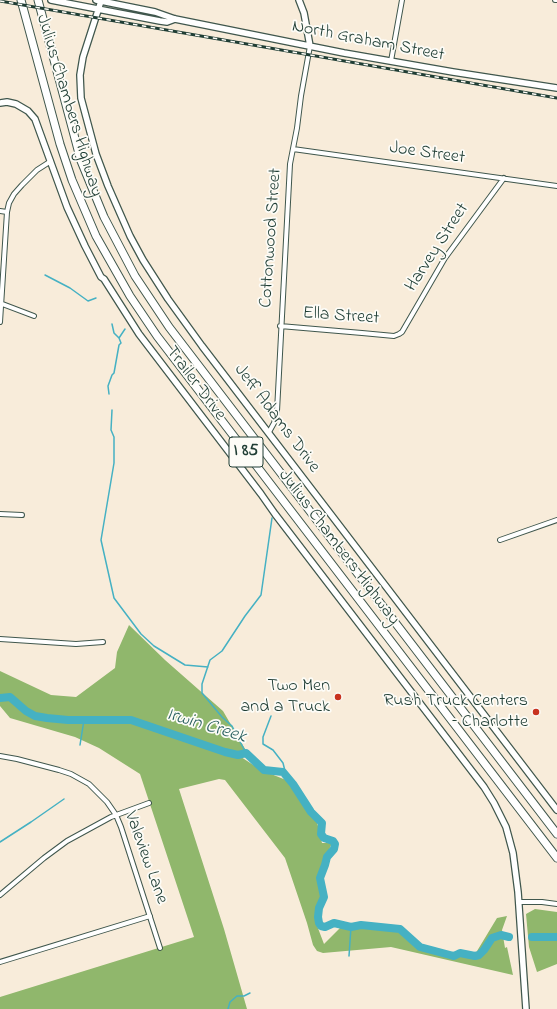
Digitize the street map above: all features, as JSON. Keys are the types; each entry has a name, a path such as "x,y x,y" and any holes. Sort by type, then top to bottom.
{"highway":[{"name":"Julius Chambers Highway","path":"21,0 60,144 72,180 96,236 130,296 157,336 557,858"},
{"name":"Julius Chambers Highway","path":"38,0 75,138 90,182 116,241 128,264 151,301 169,327 557,834"},
{"path":"42,0 50,43"}],"street":[{"name":"North Graham Street","path":"54,0 98,10 167,22 175,19"},
{"name":"North Graham Street","path":"100,0 155,12 175,19 310,46 453,72 557,88"},
{"name":"Jeff Adams Drive","path":"100,0 82,57 80,70 81,98 91,135 110,192 130,236 166,296 557,810"},
{"path":"299,0 304,13 310,46"},
{"path":"391,61 402,0"},
{"name":"Cottonwood Street","path":"269,432 274,423 277,411 280,326 290,164 297,126 300,96 310,46"},
{"name":"Trailer Drive","path":"0,103 7,102 16,104 31,114 38,126 67,207 85,246 100,276 104,278 139,334 494,803 506,827 512,846 526,1009"},
{"name":"Joe Street","path":"293,149 557,186"},
{"path":"0,322 7,212 9,203 16,191 37,170 50,161"},
{"name":"Harvey Street","path":"399,334 402,332 445,258 504,178"},
{"path":"0,211 7,212"},
{"path":"1,303 34,316"},
{"name":"Ella Street","path":"280,326 394,336 399,334"},
{"path":"0,514 22,515"},
{"path":"500,540 557,520"},
{"path":"0,639 76,644 103,642"},
{"name":"Valeview Lane","path":"0,756 18,759 59,770 80,778 94,788 103,797 116,815 121,827 160,948"},
{"path":"0,895 66,841 116,815 148,803"},
{"path":"518,902 542,902 557,904"},
{"path":"0,962 150,916"}],"green space":[{"path":"129,625 165,660 223,711 248,754 241,757 261,770 286,780 317,822 322,843 332,843 318,875 318,886 324,898 316,923 324,944 342,926 352,928 382,927 405,932 422,947 447,955 461,952 474,956 497,918 507,916 502,930 505,948 507,947 513,975 391,947 323,953 317,951 313,945 285,858 225,780 219,779 179,789 224,929 247,1009 0,1009 0,997 194,937 140,774 99,748 75,737 10,718 0,706 0,671 51,695 76,697 115,668 117,652"},
{"path":"535,909 557,912 557,964 537,972 529,947 526,914"}],"waterway":[{"path":"45,275 70,288 88,301 96,298"},
{"path":"109,394 108,386 114,373 119,345 121,343 119,338 114,333 112,324"},
{"path":"119,338 125,329"},
{"path":"112,410 111,430 114,437 114,463 101,540 114,598 141,634 154,646 185,665 208,667"},
{"path":"246,753 232,726 222,717 202,693 202,684 210,660 222,651 261,595 272,518"},
{"name":"Irwin Creek","path":"0,698 10,697 26,711 35,716 68,720 131,720 225,752 238,755 246,753 264,770 283,772 293,784 311,812 322,823 321,834 324,838 333,841 335,844 334,849 327,857 320,878 324,897 319,908 318,917 321,926 325,927 334,923 351,927 361,925 400,929 420,947 454,956 460,953 475,956 479,955 492,938 501,935 509,937"},
{"path":"271,716 263,737 263,744 273,750 283,763 285,771 283,772"},
{"path":"80,745 84,720"},
{"path":"0,842 64,799"},
{"path":"349,956 351,927"},
{"name":"Irwin Creek","path":"532,937 557,937"},
{"path":"228,1009 230,1002 237,996 244,996 250,993"}],"railway":[{"path":"0,1 557,98"}],"place":[{"name":"Two Men and a Truck","path":"338,697"},
{"name":"Rush Truck Centers – Charlotte","path":"536,712"}]}
